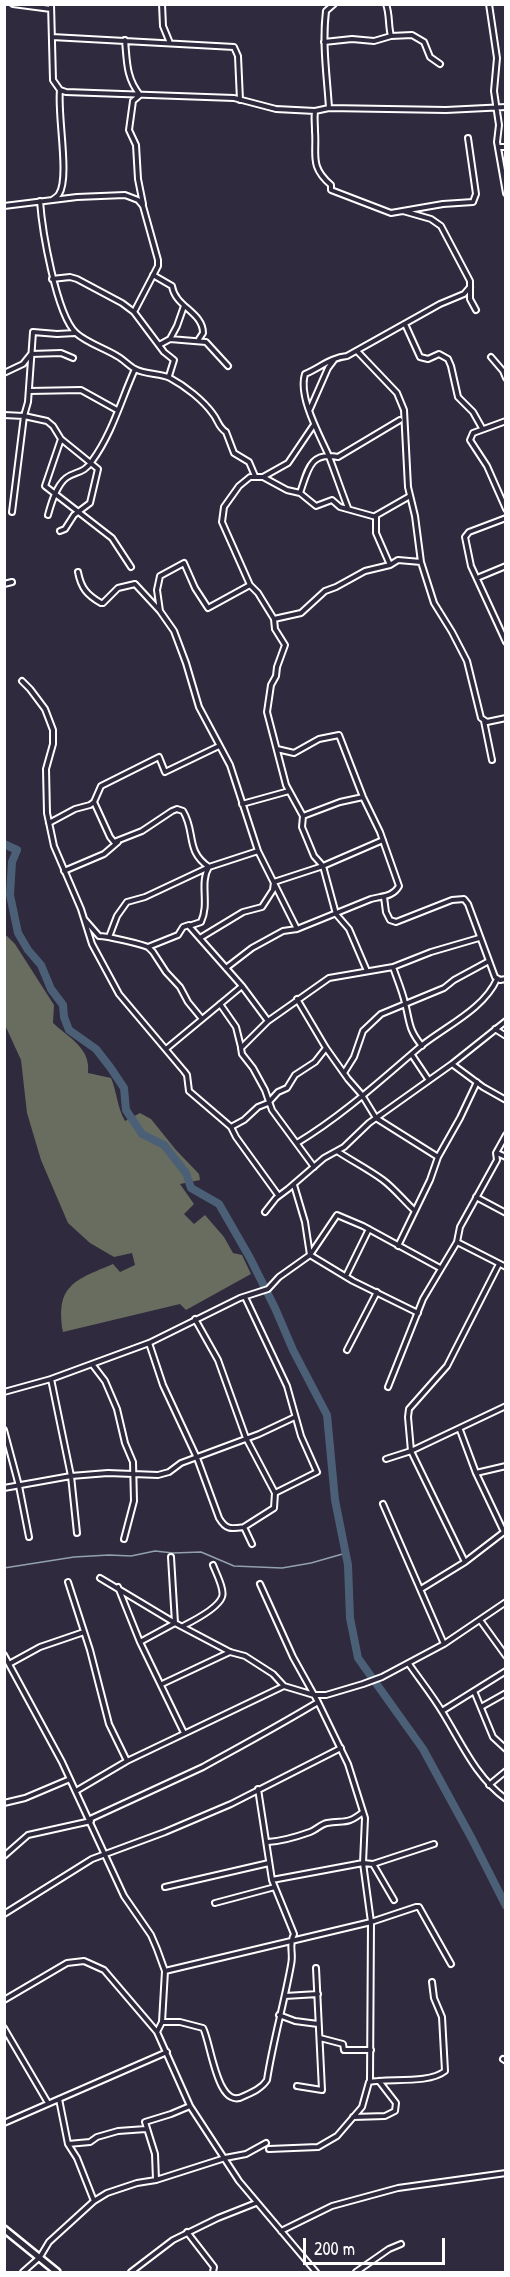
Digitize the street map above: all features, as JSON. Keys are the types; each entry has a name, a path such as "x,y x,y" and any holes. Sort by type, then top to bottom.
{"main road":[{"path":"4,2229 57,2272"}],"street":[{"path":"13,4 51,7 52,74 55,86 60,90 240,100 276,109 315,111 329,108 506,107"},
{"path":"162,4 163,26 170,43"},
{"path":"329,108 324,42 326,11 334,4"},
{"path":"386,4 391,36"},
{"path":"489,4 497,58 494,91 498,147 506,193"},
{"path":"324,42 352,39 374,41 408,34 420,38 426,45 430,57 440,64"},
{"path":"52,37 234,47 238,56 240,100"},
{"path":"125,40 130,82 140,95"},
{"path":"52,200 59,195 61,190 64,164 60,138 60,90"},
{"path":"134,312 158,260 143,206 138,179 136,145 129,130 133,101 140,95"},
{"path":"315,111 313,120 314,160 331,185 331,190 385,212 473,202 476,194 468,138"},
{"path":"498,147 506,147"},
{"path":"4,206 125,195 138,200 143,206"},
{"path":"40,201 43,228 50,254 52,279 68,322 76,333 135,369 169,377 190,391 213,413 221,429 226,432 234,453 249,462 255,476"},
{"path":"402,211 432,219 441,226 470,281 470,299 476,310"},
{"path":"153,275 172,286 173,295 201,320 204,333 199,339"},
{"path":"52,279 70,277 77,279 134,312 159,345 174,360 169,377"},
{"path":"348,509 328,454 313,425 304,391 305,374 320,368 336,357 347,356 357,351 440,304 464,294 470,287"},
{"path":"170,339 184,306"},
{"path":"405,324 420,357 428,359 439,354 448,359 452,366 458,397 473,412 482,428"},
{"path":"12,512 24,416 28,402 33,332 76,333"},
{"path":"159,345 170,339 199,339 211,344 228,366"},
{"path":"357,351 397,393 404,410 402,422 410,496 422,562 434,603 467,661 492,760"},
{"path":"4,373 23,364 31,354 61,353 73,358"},
{"path":"310,409 328,368 336,357"},
{"path":"490,357 503,371 506,378"},
{"path":"48,515 55,495 66,478 82,472 92,462 108,434 135,369"},
{"path":"29,391 81,390 117,410"},
{"path":"4,415 47,421 61,439 98,469 90,503 77,512 65,529 60,531"},
{"path":"506,421 482,428 473,433 470,440 492,475 506,509"},
{"path":"300,493 312,463 320,456 328,454 339,457 402,422"},
{"path":"263,477 288,463 313,425"},
{"path":"61,439 45,486 112,538 131,567"},
{"path":"367,971 349,929 336,914 323,866 314,856 302,827 303,816 289,791 267,712 272,685 285,645 275,629 274,619 258,593 250,585 228,538 222,522 224,507 239,486 250,477 255,476 263,477 287,490 300,493 315,506 319,507 329,499 332,500 340,507 378,519 376,533 390,565"},
{"path":"374,516 410,496"},
{"path":"506,519 466,534 469,561 506,642"},
{"path":"274,619 301,613 325,591 365,571 390,565 398,560 422,562"},
{"path":"160,611 157,590 160,576 184,562 195,588 208,608 250,585"},
{"path":"477,578 506,566"},
{"path":"78,572 82,587 98,602 103,603 114,591 132,584 138,587 148,601 160,611 174,631 199,707 230,765 258,851 297,929"},
{"path":"4,584 12,582"},
{"path":"21,681 45,709 53,730 53,744 46,769 47,813 54,846 84,918 92,944 120,994 187,1075 189,1091 231,1127 278,1195"},
{"path":"484,721 506,718"},
{"path":"226,968 274,935 297,929 371,899 384,897 397,890 399,884 339,735 319,740 294,753 277,749"},
{"path":"49,823 94,802 102,786 159,757 165,772 219,746"},
{"path":"242,804 289,791"},
{"path":"303,816 340,802 363,797"},
{"path":"94,802 111,840 118,842"},
{"path":"64,871 104,854 118,842 142,831 172,811 180,810 187,819 196,856 209,867"},
{"path":"274,882 323,866 383,840"},
{"path":"109,936 117,915 127,902 145,897 209,867 258,851"},
{"path":"201,922 206,908 204,904 205,873 209,867"},
{"path":"200,938 243,912 262,907 273,890 274,882"},
{"path":"384,897 387,915 390,920 396,922 452,900 463,898 468,904 479,938 497,979"},
{"path":"84,918 99,936 109,936 131,944 140,943 153,952 163,969 180,987 188,1002 202,1019"},
{"path":"201,922 189,926 242,986 268,1021"},
{"path":"148,948 178,935 183,927 201,922"},
{"path":"241,1048 268,1021 329,978 393,967 430,952 479,938"},
{"path":"344,1073 354,1057 363,1031 381,1014 444,988 489,961"},
{"path":"393,967 406,1005 412,1035 422,1046"},
{"path":"497,979 506,979"},
{"path":"297,1143 334,1120 422,1046 482,1000 497,979"},
{"path":"166,1049 242,986"},
{"path":"297,999 326,1048 362,1095 376,1118 438,1157"},
{"path":"220,1004 236,1027 241,1048 265,1090 268,1103 314,1167"},
{"path":"265,1212 278,1195 294,1185 376,1118 452,1064 506,1020"},
{"path":"495,1029 506,1036"},
{"path":"231,1127 248,1118 258,1107 268,1103 278,1092 287,1088 299,1072 315,1062 326,1048"},
{"path":"412,1055 428,1080"},
{"path":"452,1064 506,1100"},
{"path":"398,1246 438,1157 477,1082"},
{"path":"388,1387 423,1299 458,1242 460,1227 497,1160 496,1153 506,1135"},
{"path":"337,1150 398,1192 415,1211"},
{"path":"496,1153 506,1157"},
{"path":"294,1185 305,1222 310,1255 418,1313"},
{"path":"476,1197 506,1213"},
{"path":"4,1392 51,1379 149,1342 245,1297 268,1290 279,1277 310,1255 337,1215 369,1229 440,1269"},
{"path":"346,1276 369,1229"},
{"path":"458,1242 506,1267"},
{"path":"465,1562 411,1451 408,1417 409,1409 447,1366 500,1263"},
{"path":"347,1350 377,1292"},
{"path":"245,1297 287,1386 301,1436 317,1472 275,1493"},
{"path":"149,1342 166,1393 197,1458 224,1526 230,1529 244,1527 274,1508 275,1493 246,1438 224,1372 195,1319"},
{"path":"92,1364 105,1381 117,1408 123,1436 133,1462 134,1501 124,1539"},
{"path":"51,1379 71,1476 77,1533"},
{"path":"386,1459 460,1430 504,1407 506,1414"},
{"path":"4,1488 71,1476 108,1473 158,1475 169,1472 181,1463 295,1417"},
{"path":"4,1430 19,1486 28,1537"},
{"path":"421,1589 465,1562 505,1531 476,1473 460,1430"},
{"path":"476,1473 506,1466"},
{"path":"383,1504 444,1644"},
{"path":"244,1527 252,1544"},
{"path":"171,1557 175,1623"},
{"path":"182,1626 200,1617 221,1600 222,1593 213,1565"},
{"path":"100,1578 175,1623 230,1652 245,1656 273,1674 284,1686 314,1695 326,1695 363,1684 409,1664 444,1644 506,1602"},
{"path":"68,1582 109,1724 128,1761"},
{"path":"260,1584 293,1657 341,1748 357,1789 363,1812 363,1863 371,1922 370,2081 367,2084 362,2107 338,2136 318,2147 269,2149"},
{"path":"118,1587 140,1642 184,1733"},
{"path":"480,1620 506,1656"},
{"path":"140,1642 175,1623"},
{"path":"9,1664 40,1647 84,1632"},
{"path":"162,1684 230,1652"},
{"path":"4,1655 76,1791 124,1896 151,1935 165,1971 162,2022 157,2032"},
{"path":"409,1664 442,1711 467,1756 489,1785 506,1799"},
{"path":"442,1711 506,1671"},
{"path":"76,1791 128,1761 284,1686"},
{"path":"474,1690 493,1737 506,1749"},
{"path":"482,1707 506,1693"},
{"path":"4,1856 28,1834 90,1820 203,1767 318,1702"},
{"path":"4,1914 92,1859 105,1856 231,1804 341,1748"},
{"path":"489,1785 506,1771"},
{"path":"4,1803 25,1798 70,1779"},
{"path":"162,2022 180,2022 203,2028 216,2074 226,2093 234,2099 240,2099 267,2080 272,2041 292,1962 290,1941 293,1937 293,1929 272,1880 268,1842 258,1789"},
{"path":"268,1842 284,1841 290,1836 310,1832 326,1823 342,1823 355,1819 363,1812"},
{"path":"272,1880 363,1863 373,1864 434,1844"},
{"path":"165,1887 269,1863"},
{"path":"373,1864 394,1900"},
{"path":"215,1904 275,1887"},
{"path":"165,1971 371,1922 419,1907 451,1964"},
{"path":"4,2000 67,1963 84,1961 104,1970 157,2032 190,2106 256,2203 316,2272"},
{"path":"297,2086 322,2090 316,1968"},
{"path":"370,2081 425,2078 442,2074 445,2071 442,2017 434,1998 432,1982"},
{"path":"285,1996 318,1994"},
{"path":"279,2015 299,2022 318,2024"},
{"path":"4,2028 48,2103"},
{"path":"320,2038 343,2044 344,2050 371,2050"},
{"path":"4,2123 167,2052"},
{"path":"353,2116 385,2116 395,2111 396,2103 378,2080"},
{"path":"59,2099 68,2144 77,2158 94,2200"},
{"path":"156,2180 155,2154 146,2129 146,2121 190,2106"},
{"path":"68,2144 90,2142 97,2137 118,2131 146,2129"},
{"path":"23,2272 40,2257 49,2242 94,2200 120,2188 246,2154 266,2143"},
{"path":"281,2231 332,2206 398,2188 506,2173"},
{"path":"131,2272 187,2232 256,2203"},
{"path":"187,2232 214,2267 213,2272"},
{"path":"356,2272 389,2249 401,2244"}],"green space":[{"path":"7,936 15,944 54,1005 53,1023 82,1050 88,1064 88,1073 111,1078 125,1121 140,1113 151,1119 199,1174 200,1180 180,1184 194,1204 184,1214 194,1224 205,1215 224,1237 233,1253 242,1255 251,1274 186,1310 180,1304 63,1332 62,1304 71,1286 78,1280 113,1264 120,1272 135,1265 132,1253 114,1257 90,1243 68,1223 41,1160 27,1113 21,1060 5,1025 4,937"}],"waterway":[{"path":"4,844 17,850 12,862 10,895 18,933 28,950 41,965 51,989 63,1005 64,1017 69,1030 96,1049 110,1067 124,1088 126,1110 142,1134 164,1145 186,1173 191,1188 219,1204 250,1258 293,1350 327,1415 335,1500 348,1565 350,1618 358,1658 423,1749 506,1906"},
{"path":"4,1568 74,1557 131,1556 155,1551 201,1552 234,1566 282,1568 346,1553"}]}
